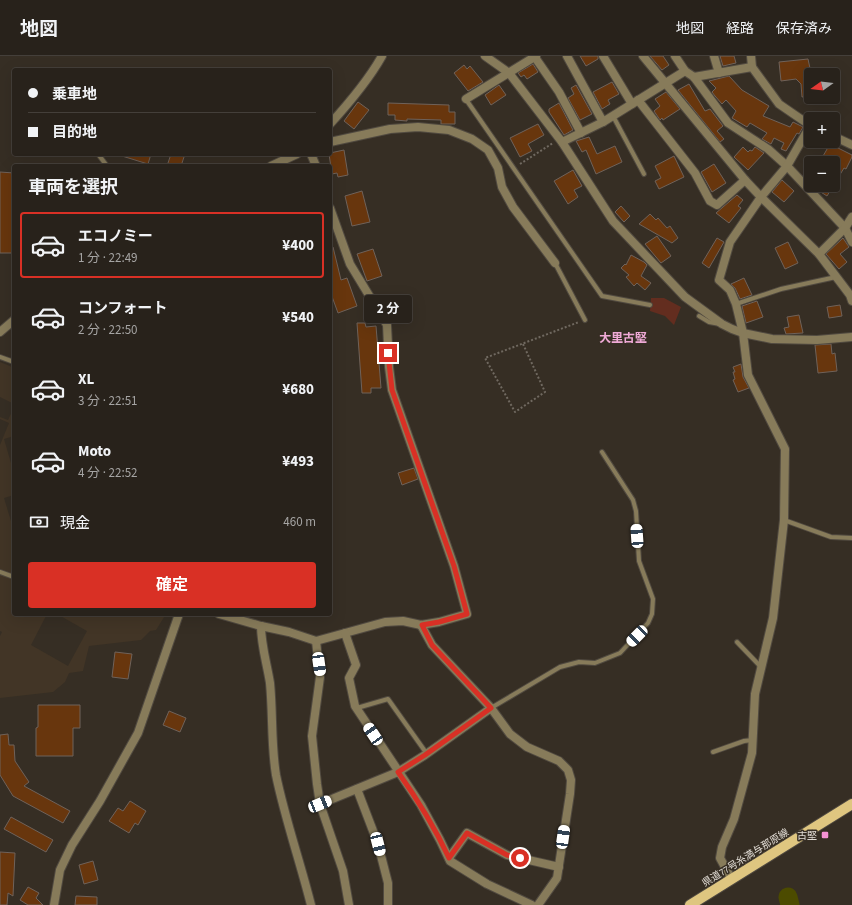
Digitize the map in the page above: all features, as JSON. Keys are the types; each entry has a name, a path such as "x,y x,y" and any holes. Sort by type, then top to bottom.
{"main road":[{"name":"県道77号糸満与那原線","path":"690,905 731,878 852,804"}],"street":[{"path":"485,56 509,73 561,141 613,221 685,297 722,324 743,333 772,339 818,340 852,337"},
{"path":"465,98 509,73 535,56 559,92 581,133"},
{"path":"567,56 603,122"},
{"path":"603,56 635,102 695,172 710,201 717,205 745,180"},
{"path":"643,56 745,180 820,254 850,295 852,301"},
{"path":"675,56 685,71 694,77 728,123 768,148 787,166 845,228 852,242"},
{"path":"714,56 719,73"},
{"path":"751,56 752,67 779,104 804,121"},
{"path":"332,122 354,98 373,71 380,57"},
{"path":"694,77 752,67"},
{"path":"561,141 603,122 685,71"},
{"path":"332,142 390,129 418,127 449,130 472,139 488,150 498,168 502,187 509,200 555,263"},
{"path":"731,878 720,858 722,847 736,811 752,753 755,694 773,618 784,520 785,449 748,375 743,333 736,304 730,290 719,280 730,242 761,197 787,166 804,138"},
{"path":"840,139 852,145"},
{"path":"275,164 293,156"},
{"path":"226,616 261,626 290,632 316,641 385,622 403,621 422,625 467,614 454,566 392,390 389,367 387,325 350,264 332,214"},
{"path":"820,254 845,228 852,217"},
{"path":"0,332 12,322"},
{"path":"54,905 60,870 72,845 100,801 138,733 178,616"},
{"path":"422,625 432,645 491,708 510,734 527,747 559,761 568,770 571,780 570,794 557,878 538,905"},
{"path":"261,626 261,637 270,682 276,773 285,816 297,852 311,905"},
{"path":"345,633 356,665 349,678 355,706 421,805 450,861 487,884 532,905"},
{"path":"316,641 320,677 312,736 320,804 343,871 349,905"},
{"path":"320,804 398,772 427,754 491,708"},
{"path":"357,789 378,844 388,883 388,905"},
{"path":"449,858 467,833 507,855 559,867"}],"lane":[{"path":"465,98 602,296 650,305"},
{"path":"613,116 644,174"},
{"path":"492,156 503,153"},
{"path":"555,263 585,320"},
{"path":"736,304 781,289 837,277"},
{"path":"699,316 709,322 722,324"},
{"path":"0,357 12,361"},
{"path":"491,708 560,667 579,662 595,663 620,653 648,624 652,614 653,599 639,562 636,510 632,500 602,452"},
{"path":"784,520 831,537 852,538"},
{"path":"0,572 12,576"},
{"path":"737,642 762,667"},
{"path":"357,709 388,698 427,754"},
{"path":"713,752 744,741 753,740"}],"path":[{"path":"514,168 561,141"},
{"path":"523,344 545,392 515,412 485,358 585,320"}],"shaded area":[{"path":"651,298 664,298 681,307 674,325 665,316 650,311"},
{"path":"0,362 12,368 12,403 0,397"},
{"path":"12,411 12,437 4,439 12,463 12,496 4,498 12,524 12,616 46,616 31,645 68,666 87,631 61,616 165,616 156,630 150,631 141,640 89,646 83,671 69,673 65,682 53,692 0,698 0,636 2,632 0,631 0,445 9,423 0,419 0,417 8,420"}],"building":[{"path":"580,56 598,56 598,59 586,66"},
{"path":"650,56 663,56 669,65 662,70"},
{"path":"720,56 734,56 736,63 723,66"},
{"path":"808,59 810,68 804,68 804,97 802,97 801,84 796,79 781,81 779,62"},
{"path":"533,64 538,72 527,79 524,75 521,77 518,73"},
{"path":"464,65 467,69 470,66 483,82 468,91 454,73"},
{"path":"729,76 742,90 769,106 763,116 790,127 793,122 803,127 799,134 797,133 786,151 781,149 784,143 774,138 771,144 762,139 767,133 750,123 747,127 732,118 736,111 726,100 722,104 715,96 712,92 716,88 709,81"},
{"path":"612,82 619,94 608,100 610,104 602,109 593,92"},
{"path":"689,84 705,111 710,109 723,126 717,131 724,139 720,142 678,90"},
{"path":"499,85 506,95 491,105 485,95"},
{"path":"576,85 592,114 580,120 568,98 574,94 571,88"},
{"path":"666,92 680,109 663,120 662,118 660,120 654,111 660,106 655,99"},
{"path":"358,102 369,110 354,129 344,121"},
{"path":"388,103 449,105 449,112 455,112 455,124 441,124 441,120 395,120 395,115 388,115"},
{"path":"559,103 573,130 564,135 549,112 549,109"},
{"path":"538,124 544,135 528,144 532,151 520,157 510,138"},
{"path":"589,137 597,154 615,146 622,162 596,174 586,150 582,152 576,141"},
{"path":"743,147 748,152 750,150 752,151 755,147 764,153 748,170 734,157"},
{"path":"828,148 838,148 852,155 852,157 846,169 844,168 840,175 840,156 823,156"},
{"path":"344,150 348,175 338,177 337,173 332,174 332,164 330,164 329,156 332,156 332,153"},
{"path":"122,156 150,156 148,164"},
{"path":"170,156 184,156 182,164 168,164"},
{"path":"674,156 684,177 659,189 655,181 661,178 655,166"},
{"path":"714,164 726,183 712,192 701,172"},
{"path":"573,170 582,186 574,190 578,197 568,204 554,181"},
{"path":"0,172 12,173 12,253 0,253"},
{"path":"782,180 794,191 784,202 772,192"},
{"path":"362,191 370,222 352,226 345,196"},
{"path":"821,192 829,192 827,196"},
{"path":"737,195 743,200 738,206 741,208 729,223 716,213"},
{"path":"621,206 630,216 624,222 615,212"},
{"path":"650,214 656,220 658,218 667,228 670,226 678,238 672,243 639,224"},
{"path":"657,236 671,256 661,263 645,244"},
{"path":"717,238 724,242 709,268 702,263"},
{"path":"843,238 849,247 840,254 847,262 839,269 826,254"},
{"path":"788,242 798,263 785,269 775,248"},
{"path":"332,247 341,280 347,278 357,306 338,313 332,296"},
{"path":"373,249 382,276 367,281 357,254"},
{"path":"631,255 647,265 641,276 651,283 645,290 637,283 634,286 626,277 629,275 621,268 625,264 626,265"},
{"path":"744,278 752,295 740,299 735,288 731,284"},
{"path":"757,301 763,317 746,323 742,306"},
{"path":"840,305 842,316 829,318 827,307"},
{"path":"799,315 803,333 786,334 784,328 789,327 787,317"},
{"path":"357,323 365,323 366,327 376,326 381,388 371,388 371,393 362,393"},
{"path":"831,344 832,354 835,353 837,371 818,373 815,345"},
{"path":"741,364 743,377 749,388 738,392 733,380 735,379 733,372 735,372 733,367"},
{"path":"414,468 418,479 402,485 398,473"},
{"path":"115,652 132,654 128,679 112,677"},
{"path":"38,705 80,705 80,728 73,728 73,756 36,756"},
{"path":"169,711 186,718 180,732 163,725"},
{"path":"8,734 9,745 14,745 15,761 29,782 24,786 70,811 63,823 13,796 0,775 0,735"},
{"path":"130,801 146,811 138,825 135,823 129,833 109,821 118,808 123,811"},
{"path":"11,817 53,840 46,852 4,829"},
{"path":"0,852 15,853 13,896 8,893 7,905 0,905"},
{"path":"93,861 98,880 84,884 79,865"},
{"path":"28,887 39,893 36,898 43,905 28,905 20,900"},
{"path":"76,896 97,897 97,905 75,905"}],"waterway":[{"path":"788,897 790,905"}],"place":[{"name":"古堅","path":"825,835"}],"district":[{"name":"大里古堅","path":"623,338"}],"route":[{"path":"388,353 392,390 454,566 467,614 422,625 432,645 491,708 425,755 398,772 421,805 449,858 467,833 507,855 520,858"}]}
